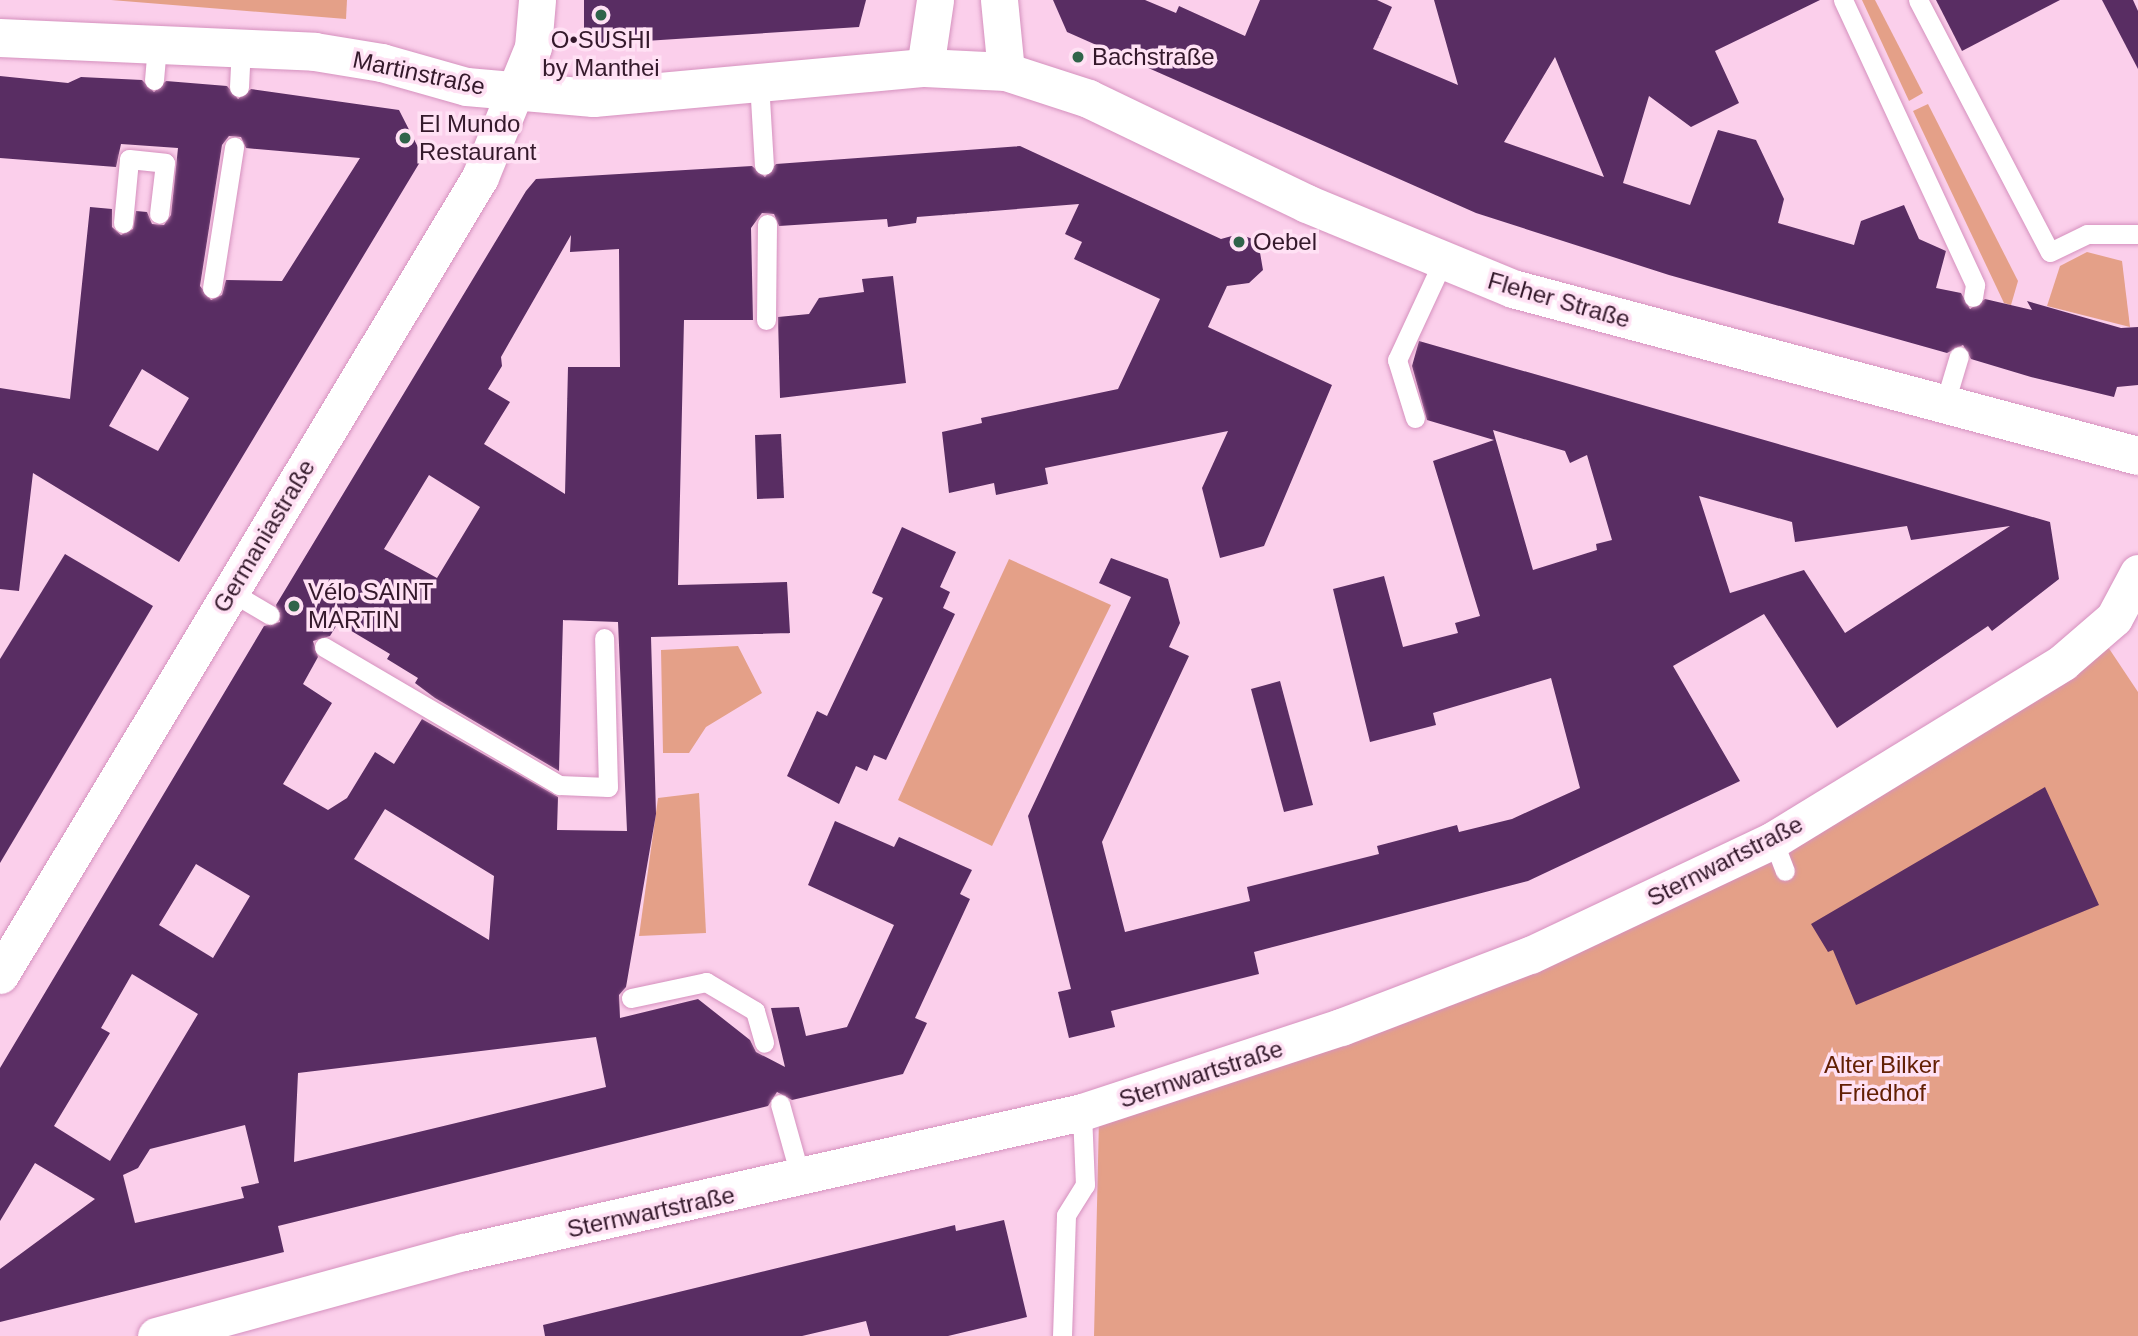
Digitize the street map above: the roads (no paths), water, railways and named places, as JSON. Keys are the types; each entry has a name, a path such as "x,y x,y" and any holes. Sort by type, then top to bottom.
{"street":[{"path":"515,91 533,47 537,0"},
{"path":"925,68 934,0"},
{"path":"999,0 1006,72"},
{"name":"Martinstraße","path":"0,37 155,62 241,46 382,63 467,87 624,97 925,68 1006,72"},
{"name":"Fleher Straße","path":"1006,72 1089,99 1442,263 1513,289 2138,456"},
{"name":"Germaniastraße","path":"0,975 480,177 515,91"},
{"name":"Sternwartstraße","path":"156,1336 464,1252 801,1179 1082,1112 1341,1027 1530,955 1779,855 2063,663 2114,618 2138,573"}],"lane":[{"path":"1843,0 1975,285 1973,297"},
{"path":"1918,0 2050,252 2087,234 2138,234"},
{"path":"239,87 241,46"},
{"path":"759,82 764,165"},
{"path":"212,288 234,147"},
{"path":"123,223 129,159 149,154 165,163 159,214"},
{"path":"766,320 767,223"},
{"path":"1415,418 1397,360 1442,263"},
{"path":"1944,406 1959,356"},
{"path":"231,592 270,615"},
{"path":"324,647 559,785 608,787 604,638"},
{"path":"631,998 706,982 755,1011 764,1043"},
{"path":"780,1104 801,1179"},
{"path":"1062,1336 1066,1215 1086,1185 1082,1112"}],"place":[{"name":"O•SUSHI by Manthei","path":"601,15"},
{"name":"Bachstraße","path":"1078,57"},
{"name":"El Mundo Restaurant","path":"405,138"},
{"name":"Oebel","path":"1239,242"},
{"name":"Vélo SAINT MARTIN","path":"294,606"}],"park label":[{"name":"Alter Bilker Friedhof","path":"1882,1079"}]}
